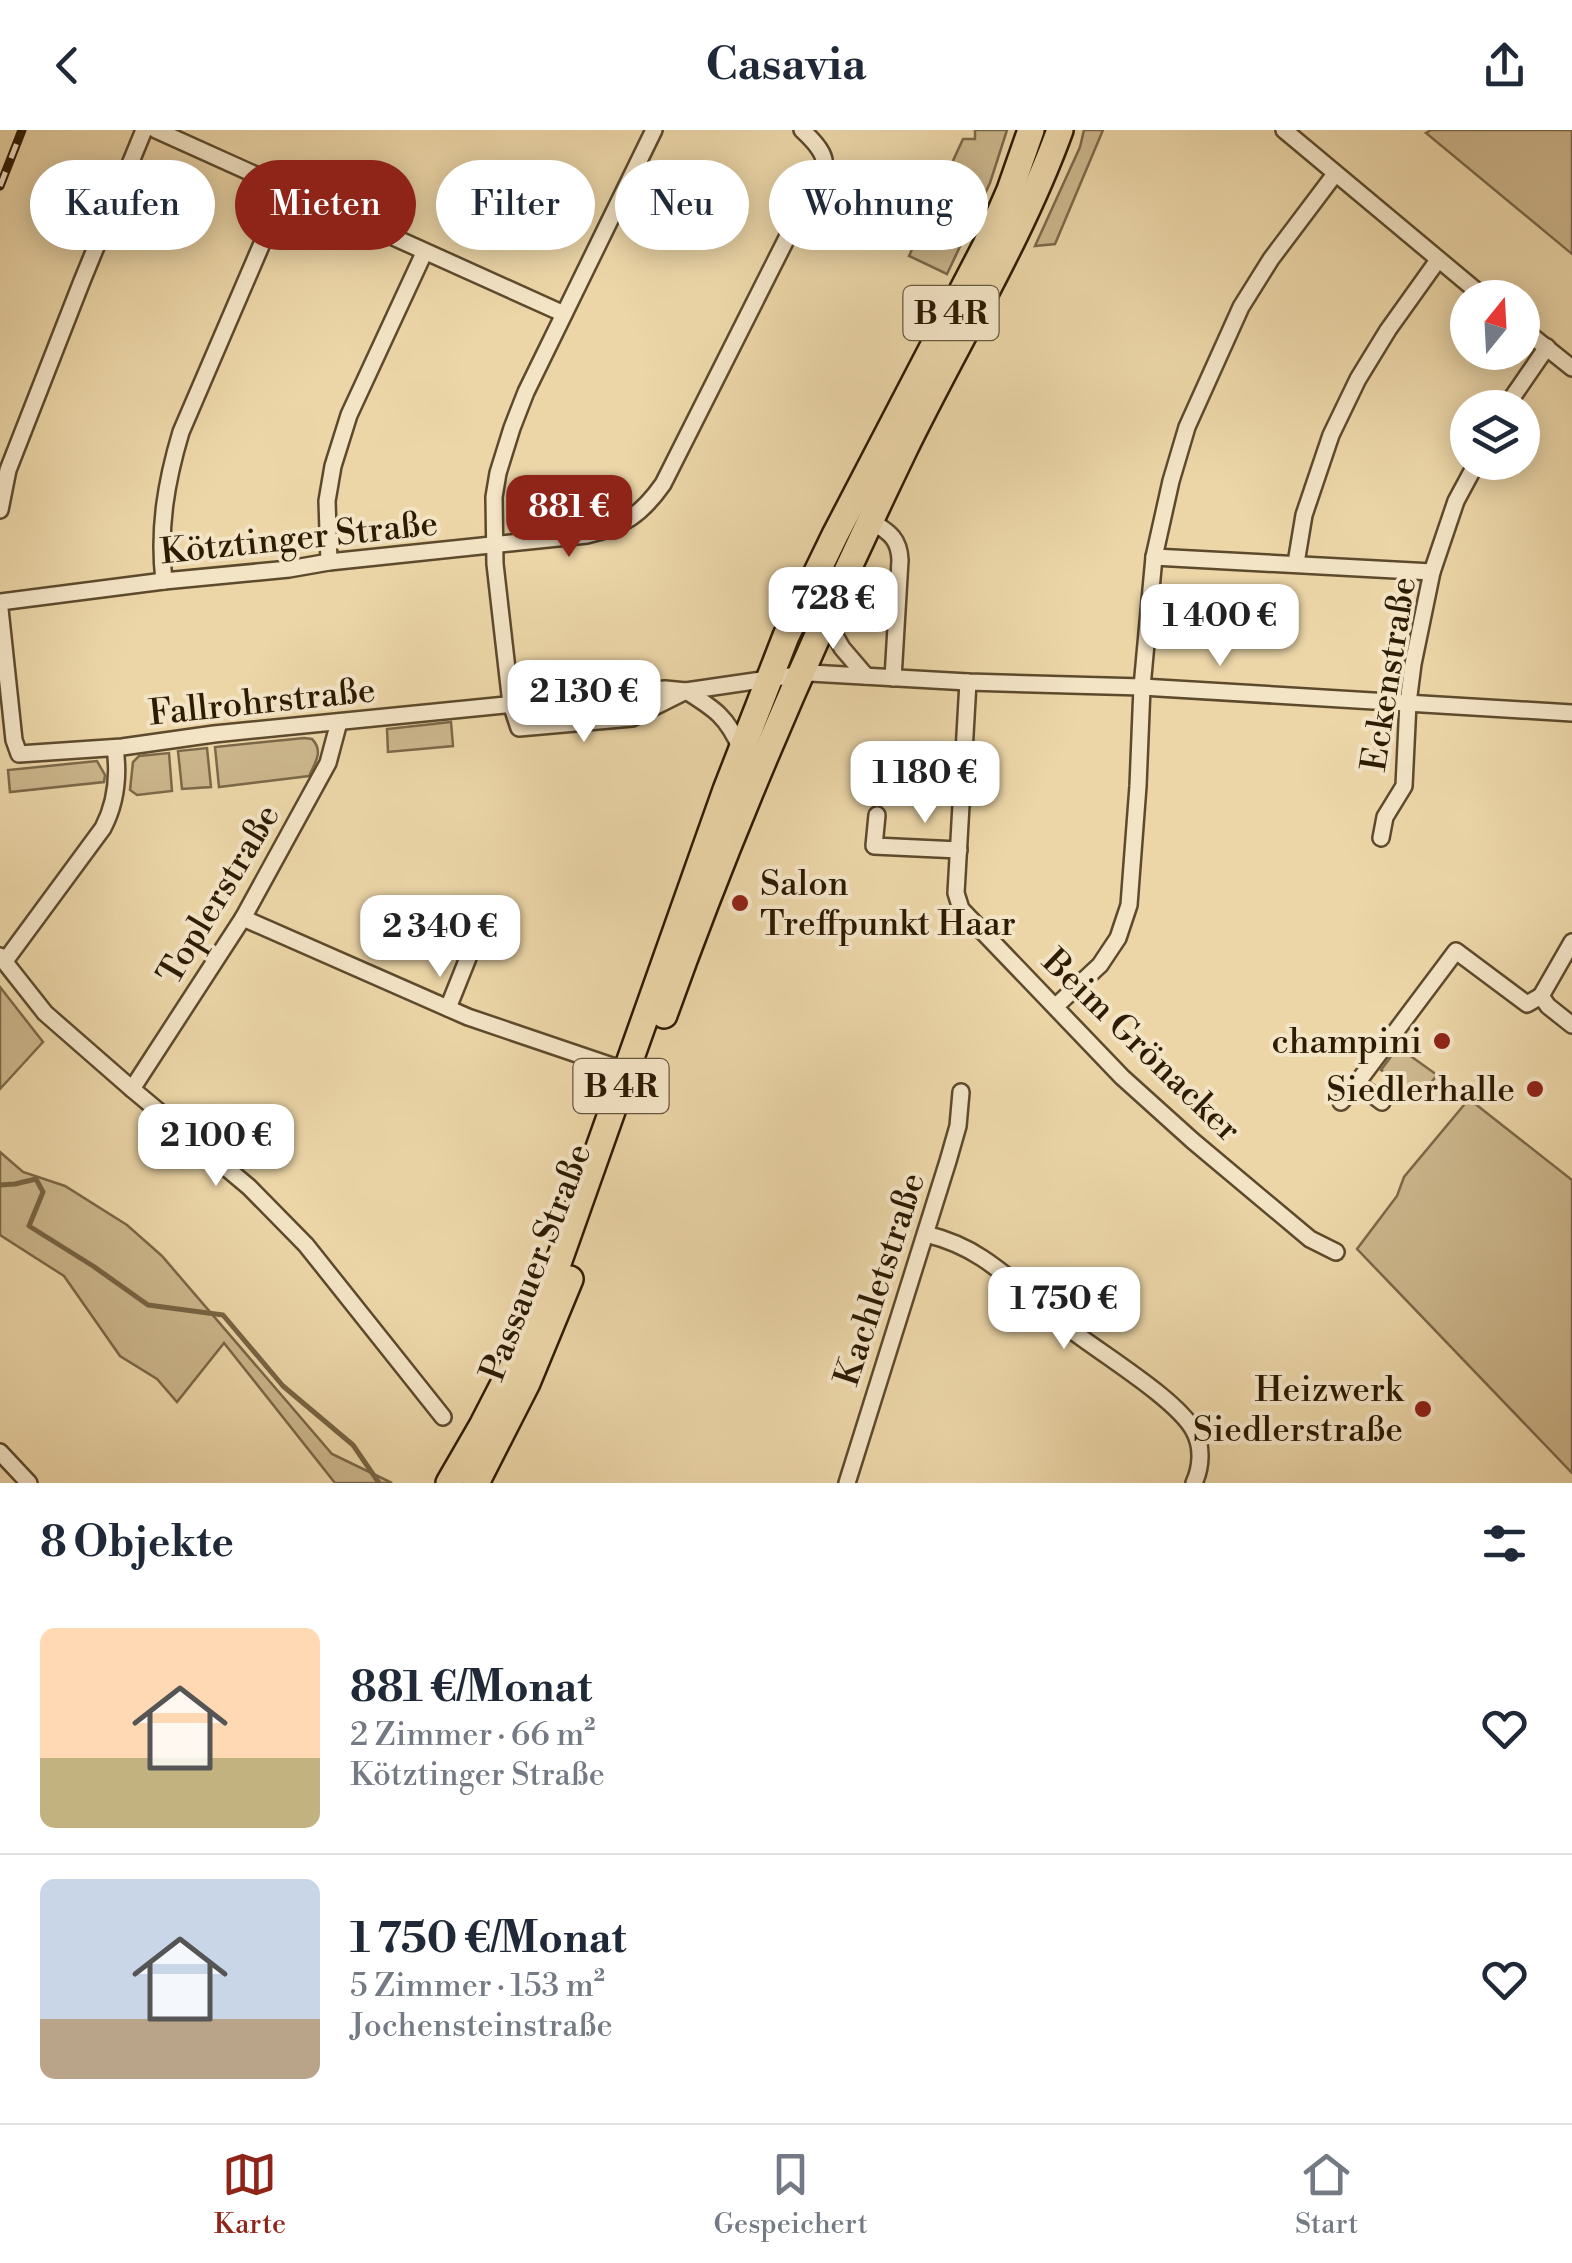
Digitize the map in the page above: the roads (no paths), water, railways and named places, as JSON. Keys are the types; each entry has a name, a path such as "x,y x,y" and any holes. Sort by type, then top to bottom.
{"main road":[{"name":"Passauer Straße","path":"450,1482 542,1304 768,681 826,552 986,246 1031,130"},
{"name":"Passauer Straße","path":"476,1483 527,1383 561,1303 698,924 799,674 932,391 1010,242 1060,130"}],"street":[{"path":"0,510 8,470 144,130"},
{"path":"156,130 235,166"},
{"path":"511,704 494,545 498,473 512,428 654,130"},
{"name":"Kötztinger Straße","path":"0,606 164,581 612,530 650,503 663,484 824,170 826,158 802,130"},
{"path":"1284,130 1462,280"},
{"path":"1056,1006 1100,965 1118,938 1129,906 1154,557 1187,427 1240,307 1270,259 1334,174"},
{"path":"416,249 564,314"},
{"path":"164,581 162,521 176,445 260,250"},
{"path":"329,562 327,501 333,466 349,416 424,253"},
{"path":"1296,563 1304,515 1331,435 1358,378 1438,260"},
{"path":"1540,342 1572,368"},
{"path":"1517,390 1547,347"},
{"name":"Eckenstraße","path":"1382,838 1385,817 1404,786 1413,664 1432,572 1467,480"},
{"path":"870,520 899,545 894,678"},
{"path":"1154,557 1432,572"},
{"name":"Fallrohrstraße","path":"0,606 14,740 19,754 115,748 214,734 665,688 686,691 799,674 1142,687 1572,712"},
{"path":"824,618 842,648 866,676"},
{"name":"Beim Grönacker","path":"968,682 956,893 961,909 1122,1077 1193,1142 1310,1239 1336,1252"},
{"path":"686,691 721,714 741,749"},
{"name":"Fallrohrstraße","path":"511,704 519,728 632,718 686,691"},
{"name":"Toplerstraße","path":"132,1089 243,918 328,762 339,722"},
{"path":"115,748 115,792 103,828 2,958 46,1012 249,1187 306,1244 443,1417"},
{"path":"877,814 874,846 959,850"},
{"path":"448,1008 486,913"},
{"path":"243,918 448,1008 627,1071"},
{"path":"1341,1102 1456,951 1527,1004 1542,996 1572,942"},
{"path":"1542,996 1572,1026"},
{"path":"1356,1083 1382,1102"},
{"name":"Kachletstraße","path":"847,1483 958,1126 961,1092"},
{"path":"926,1234 952,1241 984,1259 1180,1412 1196,1433 1200,1452 1194,1483"},
{"path":"0,1452 29,1483"}],"waterway":[{"path":"0,1185 36,1179 43,1192 29,1226 148,1305 223,1315 283,1386 353,1445 379,1483"}],"railway":[{"path":"0,186 22,130"}],"place":[{"name":"Salon Treffpunkt Haar","path":"740,903"},
{"name":"champini","path":"1442,1041"},
{"name":"Siedlerhalle","path":"1535,1089"},
{"name":"Heizwerk Siedlerstraße","path":"1423,1409"}]}
